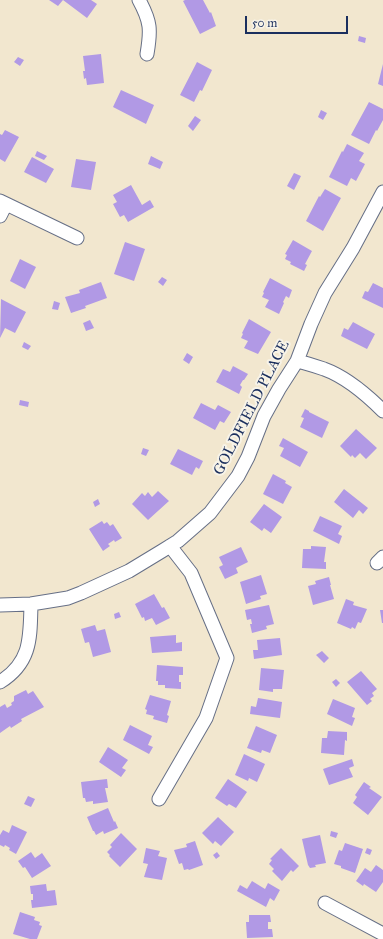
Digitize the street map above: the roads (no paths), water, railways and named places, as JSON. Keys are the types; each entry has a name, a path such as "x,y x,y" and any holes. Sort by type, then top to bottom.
{"street":[{"path":"139,0 146,12 150,26 147,54"},
{"name":"GOLDFIELD PLACE","path":"0,605 31,604 68,598 81,594 129,571 170,546 195,528 210,513 238,476 248,457 264,416 297,361 325,293 354,248 383,192"},
{"path":"0,216 3,202 77,238"},
{"path":"297,361 326,370 349,383 374,402 383,411"},
{"path":"159,799 206,718 227,658 191,573 170,546"},
{"path":"0,682 11,674 25,656 30,639 31,604"},
{"path":"325,903 383,934"}]}
